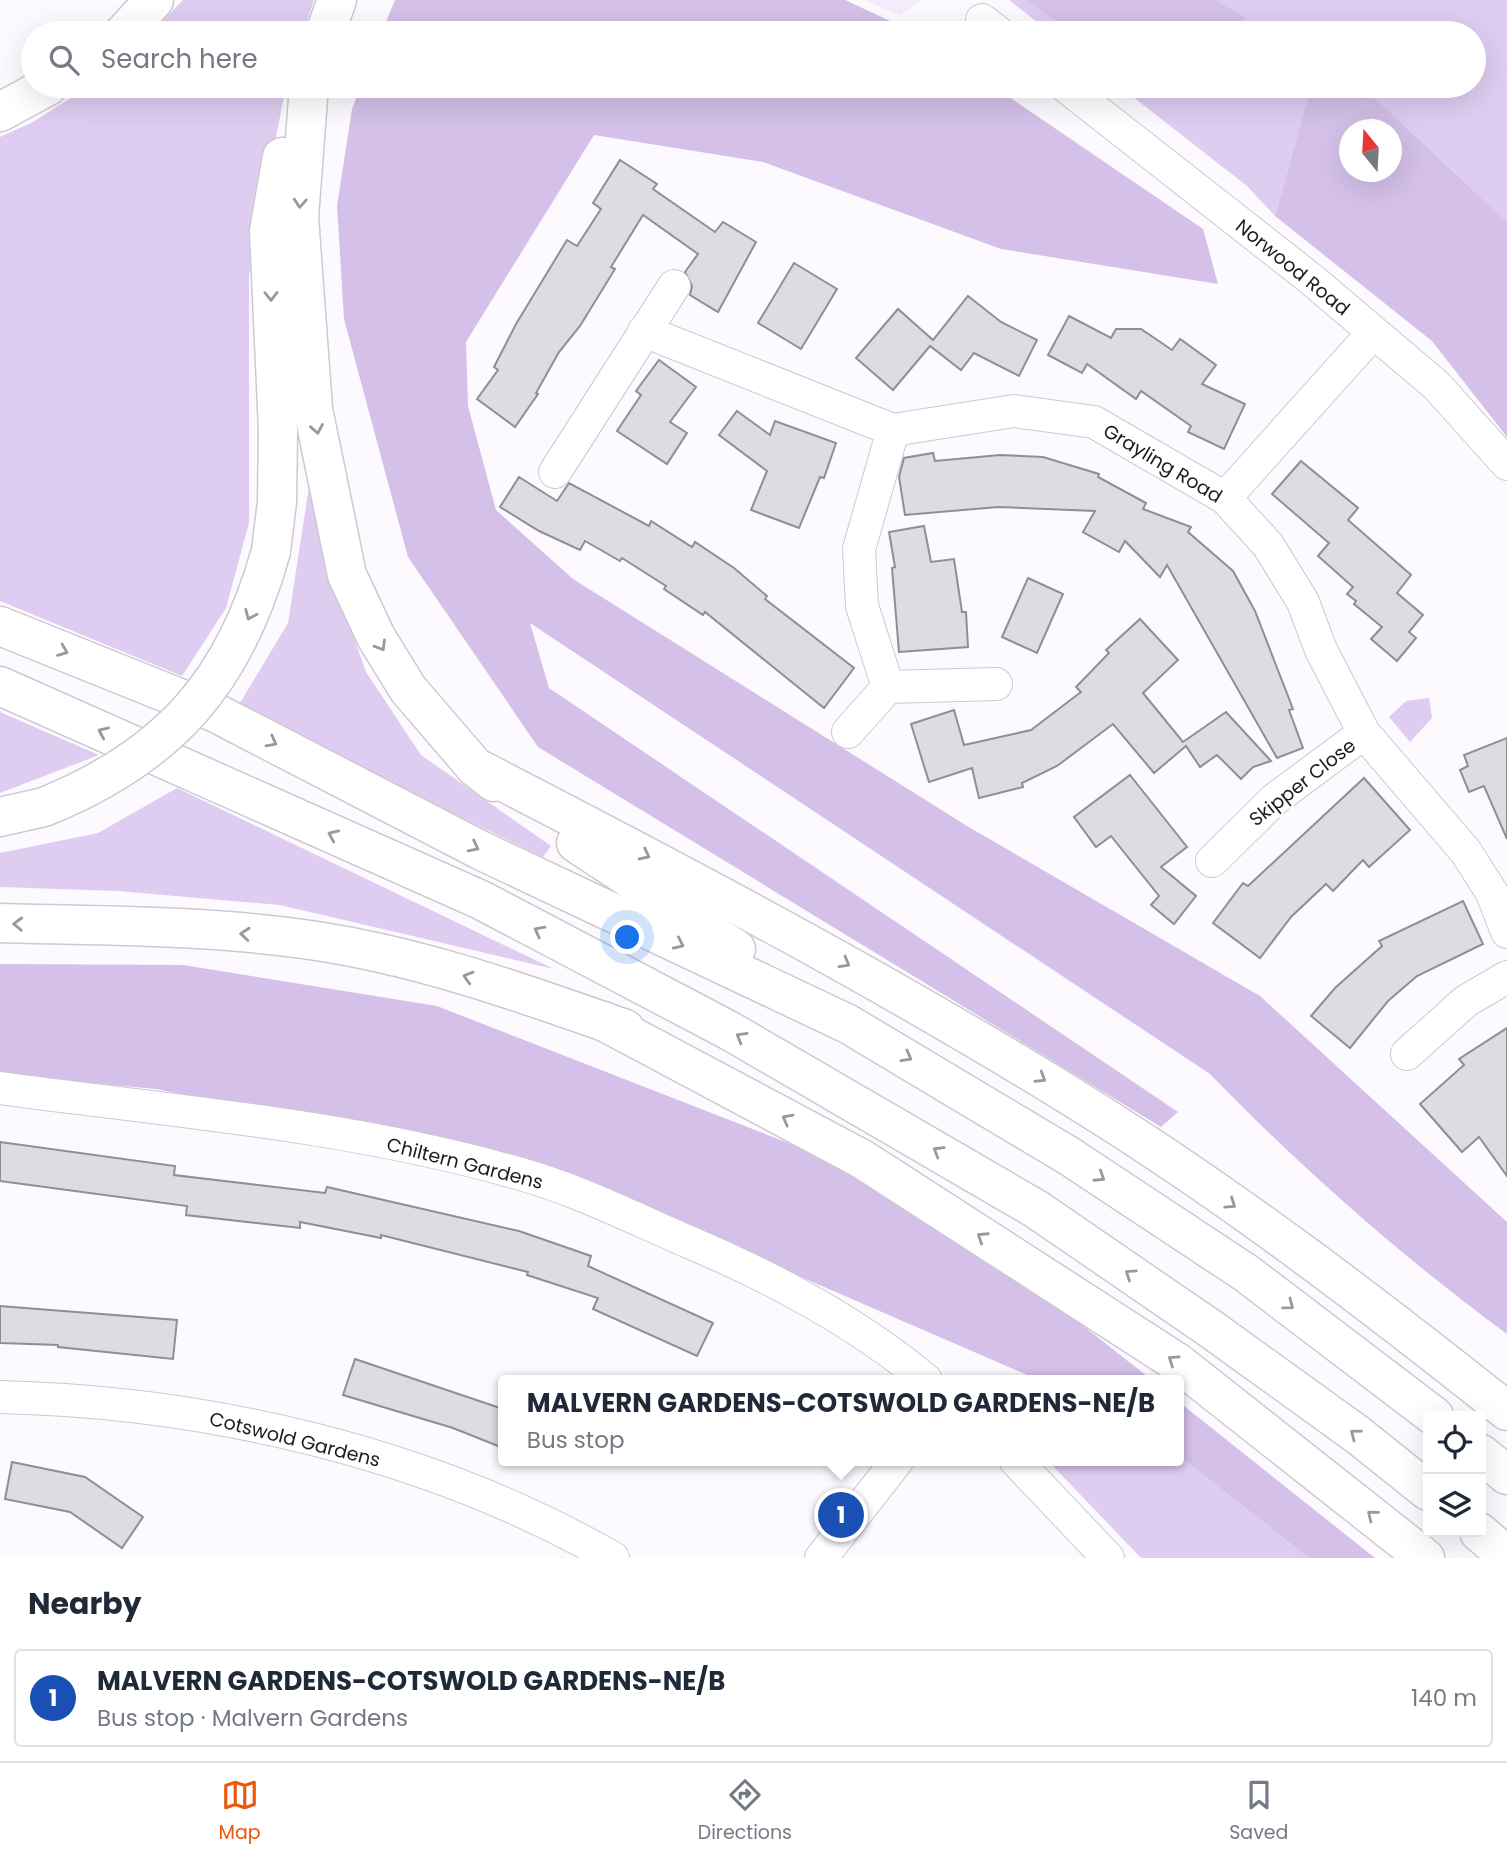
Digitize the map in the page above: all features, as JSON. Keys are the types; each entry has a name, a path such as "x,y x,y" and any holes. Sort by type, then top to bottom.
{"highway":[{"path":"135,21 154,0"},
{"path":"329,21 337,0"},
{"path":"0,112 26,98"},
{"path":"0,817 44,807 85,790 124,768 160,741 192,709 219,674 242,635 259,594 271,551 277,502 278,430 269,230 285,139 303,98"},
{"path":"307,98 299,217 313,409 347,575 376,637 408,689 475,767 545,823 848,1024 1058,1149 1246,1273 1427,1411"},
{"path":"0,626 214,712 480,850 848,1024"},
{"path":"0,686 481,900 730,1031 885,1120 1069,1232 1211,1329 1358,1435 1423,1487"},
{"path":"475,767 750,909 945,1020 1098,1113 1282,1239 1507,1411"},
{"path":"0,923 192,929 303,939 422,964 508,988 885,1120"},
{"path":"603,1021 862,1159 1178,1363 1425,1558"},
{"path":"1486,1458 1507,1475"},
{"path":"1485,1537 1507,1556"}],"street":[{"name":"Norwood Road","path":"1080,98 1311,279 1437,386 1507,464"},
{"path":"555,472 674,286"},
{"path":"644,331 893,430 859,549 862,606 888,687"},
{"path":"1225,498 1373,333"},
{"name":"Grayling Road","path":"893,430 1014,411 1094,422 1225,498 1268,545 1303,602 1321,650 1364,733 1466,852 1492,893 1507,932"},
{"path":"848,732 888,687 996,684"},
{"name":"Skipper Close","path":"1212,861 1275,799 1364,733"},
{"path":"1407,1054 1466,1001 1507,976"},
{"name":"Chiltern Gardens","path":"0,1088 214,1115 370,1140 518,1173 568,1190 755,1270 859,1329 919,1375"},
{"name":"Cotswold Gardens","path":"0,1397 117,1403 212,1418 315,1440 493,1499 573,1535 613,1558"},
{"path":"821,1558 893,1466"},
{"path":"1021,1466 1108,1558"}],"shaded area":[{"path":"183,0 314,0 307,21 163,21"},
{"path":"395,0 845,0 890,21 386,21"},
{"path":"864,0 921,0 900,15"},
{"path":"1009,0 1507,0 1507,222 1402,124 1402,119 1397,119 1375,98 1486,98 1486,21 1036,21"},
{"path":"1027,0 1215,0 1246,18 1242,21 1056,21"},
{"path":"70,98 284,98 249,275 249,523 226,608 182,676 0,601 0,137 33,122"},
{"path":"356,98 1011,98 1203,229 1218,284 1001,249 763,162 594,135 466,342 468,406 496,510 573,579 967,826 1260,996 1507,1222 1507,1334 1429,1274 1353,1210 1210,1074 530,623 549,688 1178,1112 1161,1127 538,747 408,557 344,319 337,206 352,109"},
{"path":"1134,98 1308,98 1275,216 1247,186"},
{"path":"1308,98 1375,98 1397,119 1339,119 1339,182 1402,182 1402,124 1507,222 1507,437 1432,341 1275,216"},
{"path":"309,487 322,548 366,672 421,755 551,846 543,857 237,708 288,623"},
{"path":"1429,698 1432,718 1410,742 1389,717 1406,701"},
{"path":"0,712 99,755 0,793"},
{"path":"177,788 554,969 280,905 118,891 0,887 0,853 98,833"},
{"path":"0,964 183,965 437,1006 819,1155 1063,1310 1146,1375 1027,1375 540,1164 156,1089 0,1075"},
{"path":"1184,1406 1375,1558 1309,1558 1184,1460"},
{"path":"1184,1460 1309,1558 1141,1558 1053,1466 1184,1466"}],"building":[{"path":"620,160 657,184 653,189 715,232 723,222 756,242 718,312 690,295 692,286 685,272 698,254 643,215 611,267 615,269 580,326 559,352 536,393 538,394 515,427 477,399 498,370 494,367 516,324 567,240 577,246 601,209 593,203"},
{"path":"794,263 837,289 801,349 758,323"},
{"path":"968,296 1001,322 1037,340 1019,376 974,353 961,370 930,346 893,390 856,358 898,309 933,340"},
{"path":"1069,316 1111,338 1116,329 1141,329 1172,350 1180,339 1216,365 1202,384 1245,404 1224,449 1188,432 1191,426 1141,391 1136,399 1087,364 1082,373 1048,355"},
{"path":"659,360 696,387 670,422 687,433 667,464 617,431 641,395 636,391"},
{"path":"737,411 770,435 775,421 836,443 824,478 820,477 799,528 751,510 767,471 719,435"},
{"path":"933,453 935,461 1000,455 1043,457 1099,474 1098,477 1146,503 1143,509 1191,527 1188,532 1233,571 1255,611 1293,709 1289,710 1303,748 1277,758 1167,565 1160,577 1125,541 1119,552 1083,532 1095,511 998,507 905,515 899,477 904,458"},
{"path":"1301,461 1358,508 1348,520 1411,575 1397,593 1423,615 1409,632 1416,638 1397,661 1371,639 1382,627 1354,604 1356,601 1347,594 1353,587 1318,556 1329,543 1272,494"},
{"path":"519,477 557,501 569,483 649,526 651,521 692,547 695,542 734,568 767,596 765,599 854,668 824,708 705,612 703,615 664,589 666,586 622,558 620,561 585,541 580,550 539,531 500,507"},
{"path":"924,526 931,562 954,559 962,612 966,612 968,647 899,652 892,568 895,567 889,532"},
{"path":"1028,578 1063,594 1037,653 1002,637"},
{"path":"1140,619 1178,660 1143,693 1183,742 1226,712 1271,761 1253,767 1241,779 1217,755 1200,767 1186,746 1154,773 1113,724 1057,766 1022,783 1023,787 979,798 972,768 929,782 911,724 954,710 964,745 1031,730 1081,692 1076,687 1109,653 1106,650"},
{"path":"1507,738 1507,839 1484,786 1469,792 1460,770 1468,766 1464,755"},
{"path":"1130,775 1187,847 1161,867 1196,896 1174,924 1151,905 1159,896 1111,836 1096,847 1074,817"},
{"path":"1364,778 1410,830 1369,867 1363,860 1333,891 1326,884 1291,917 1260,958 1213,923 1243,883 1248,886"},
{"path":"1463,901 1483,944 1417,976 1388,1001 1350,1048 1311,1016 1335,988 1382,946 1379,941"},
{"path":"1507,1028 1507,1176 1479,1137 1462,1152 1420,1104 1464,1065 1459,1059"},
{"path":"0,1142 175,1166 174,1175 325,1193 327,1187 519,1231 591,1256 588,1266 713,1323 697,1356 593,1309 598,1298 527,1275 528,1272 381,1235 381,1238 300,1222 300,1228 186,1215 187,1206 0,1181"},
{"path":"0,1306 177,1320 173,1359 58,1345 0,1343"},
{"path":"355,1359 498,1407 498,1446 453,1428 343,1395"},
{"path":"12,1462 85,1477 143,1517 122,1548 70,1512 5,1499"}],"place":[{"name":"MALVERN GARDENS-COTSWOLD GARDENS-NE/B","path":"841,1515"}]}
